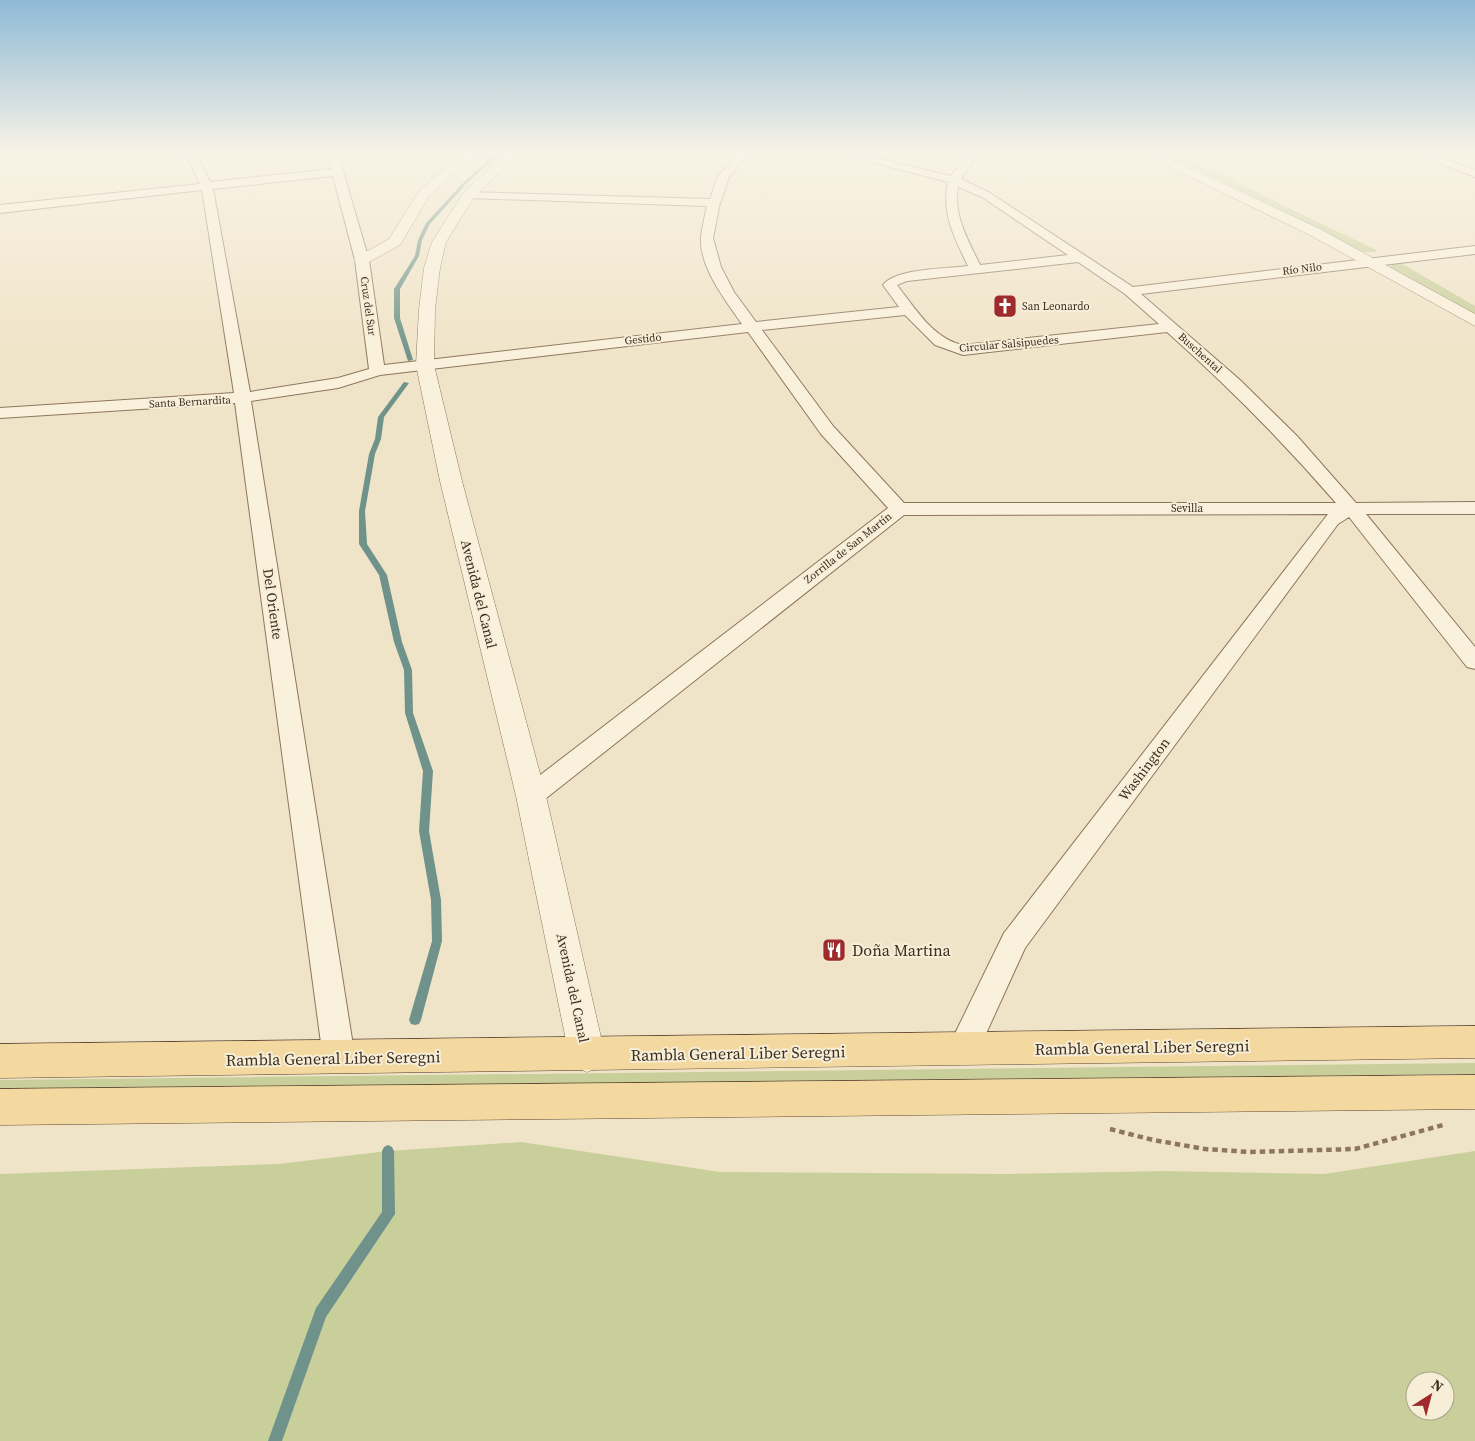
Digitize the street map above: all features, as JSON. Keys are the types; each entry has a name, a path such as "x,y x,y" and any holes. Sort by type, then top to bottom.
{"main road":[{"name":"Rambla General Liber Seregni","path":"0,1061 588,1055 1475,1042"},
{"path":"0,1108 1475,1092"}],"street":[{"name":"Del Oriente","path":"213,221 243,399 339,1058"},
{"name":"Cruz del Sur","path":"351,221 362,260 377,371"},
{"path":"362,260 395,242 408,221"},
{"name":"Avenida del Canal","path":"452,221 439,242 432,268 427,309 425,365 451,481 531,796 588,1055"},
{"name":"Zorrilla de San Martín","path":"531,796 899,509 827,430 727,293 714,267 707,238 710,221"},
{"path":"954,221 975,268"},
{"name":"Buschental","path":"1025,221 1130,290 1240,389 1291,440 1352,508 1475,662"},
{"path":"1299,221 1376,255 1475,321"},
{"path":"1323,221 1337,228"},
{"path":"1376,255 1396,257 1475,250"},
{"name":"Río Nilo","path":"1130,290 1376,255"},
{"path":"1396,257 1420,271"},
{"name":"Circular Salsipuedes","path":"1080,258 906,277 895,280 890,286 939,343 951,349 963,350 1170,327"},
{"name":"Gestido","path":"377,371 751,326 910,310"},
{"name":"Santa Bernardita","path":"0,413 243,399 347,382 365,377 377,371"},
{"name":"Washington","path":"963,1050 1014,941 1331,520 1352,508"},
{"name":"Sevilla","path":"899,509 1475,508"}],"green space":[{"path":"1301,221 1317,221 1376,250 1376,252 1363,252"},
{"path":"1394,263 1404,265 1475,306 1475,316 1390,267"},
{"path":"1475,1063 1475,1074 0,1090 0,1080"},
{"path":"521,1142 720,1172 1008,1174 1165,1171 1324,1174 1475,1151 1475,1441 0,1441 0,1174 278,1164 388,1151"}],"waterway":[{"path":"410,360 397,318 397,289 417,256 420,240 430,221"},
{"path":"406,383 381,417 362,511 363,544 383,575 398,642 408,670 409,713 428,771 424,831 436,900 437,941 415,1020"},
{"path":"275,1441 321,1313 389,1214 388,1151"}],"place":[{"name":"San Leonardo","path":"1005,306"},
{"name":"Doña Martina","path":"834,950"}]}
